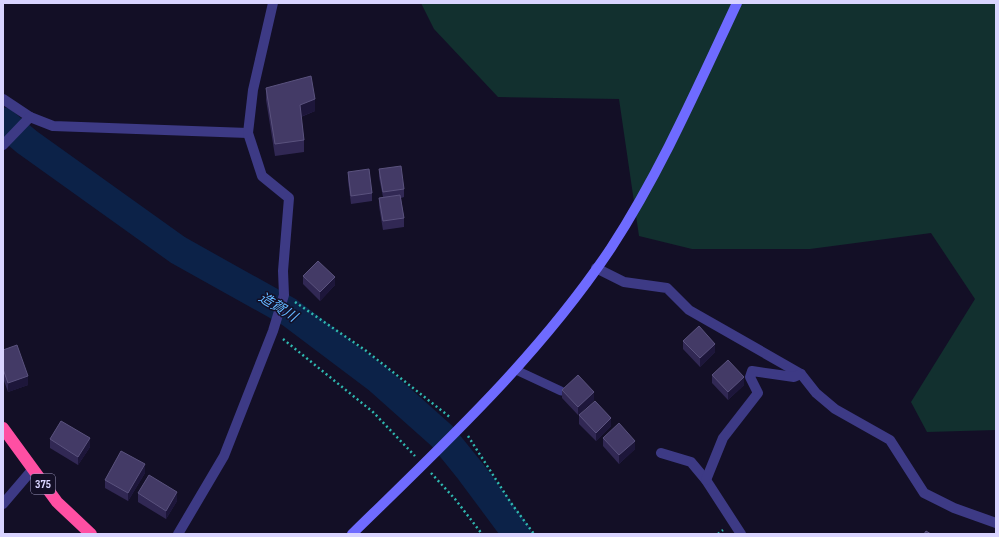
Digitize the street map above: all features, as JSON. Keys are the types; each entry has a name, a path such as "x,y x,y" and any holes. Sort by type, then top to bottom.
{"highway":[{"name":"375","path":"3,428 32,470 57,502 91,534"}],"street":[{"path":"178,534 224,456 273,331 284,295 283,270 289,198 262,176 248,133 253,90 273,3"},
{"path":"352,534 459,430 516,370 572,302 610,249 645,193 737,3"},
{"path":"3,99 28,119 53,126 248,133"},
{"path":"5,143 28,119"},
{"path":"596,268 624,282 666,288 689,310 801,374 816,392 835,409 890,440 924,493 954,508 996,523"},
{"path":"706,480 723,438 758,393 750,377 752,371 794,377 801,374"},
{"path":"660,453 691,462 706,480 741,534"},
{"path":"3,504 32,470"}],"lane":[{"path":"516,370 561,391"}],"path":[{"path":"284,295 365,350 459,430 534,534"},
{"path":"273,331 373,412 455,499 482,534"}],"green space":[{"path":"421,3 996,3 996,430 927,432 911,402 975,299 931,233 810,249 692,249 639,236 619,99 498,97 434,29"}],"building":[{"path":"311,76 315,99 300,105 304,140 275,144 266,88"},
{"path":"401,166 404,189 383,192 379,169"},
{"path":"369,169 372,193 351,196 348,172"},
{"path":"400,195 404,218 383,221 379,198"},
{"path":"318,261 335,277 320,292 303,276"},
{"path":"699,326 715,344 700,358 683,341"},
{"path":"17,345 28,376 8,383 3,369 3,350"},
{"path":"728,360 744,377 728,392 712,375"},
{"path":"578,375 594,392 578,407 562,390"},
{"path":"595,401 611,418 596,433 579,415"},
{"path":"61,421 90,438 78,457 50,439"},
{"path":"619,423 635,441 619,455 603,438"},
{"path":"121,451 145,464 128,493 105,480"},
{"path":"149,475 177,492 166,511 138,493"},
{"path":"926,531 931,534 924,534"}],"waterway":[{"name":"造賀川","path":"3,122 27,142 178,250 289,312 378,379 442,436 517,534"}]}
